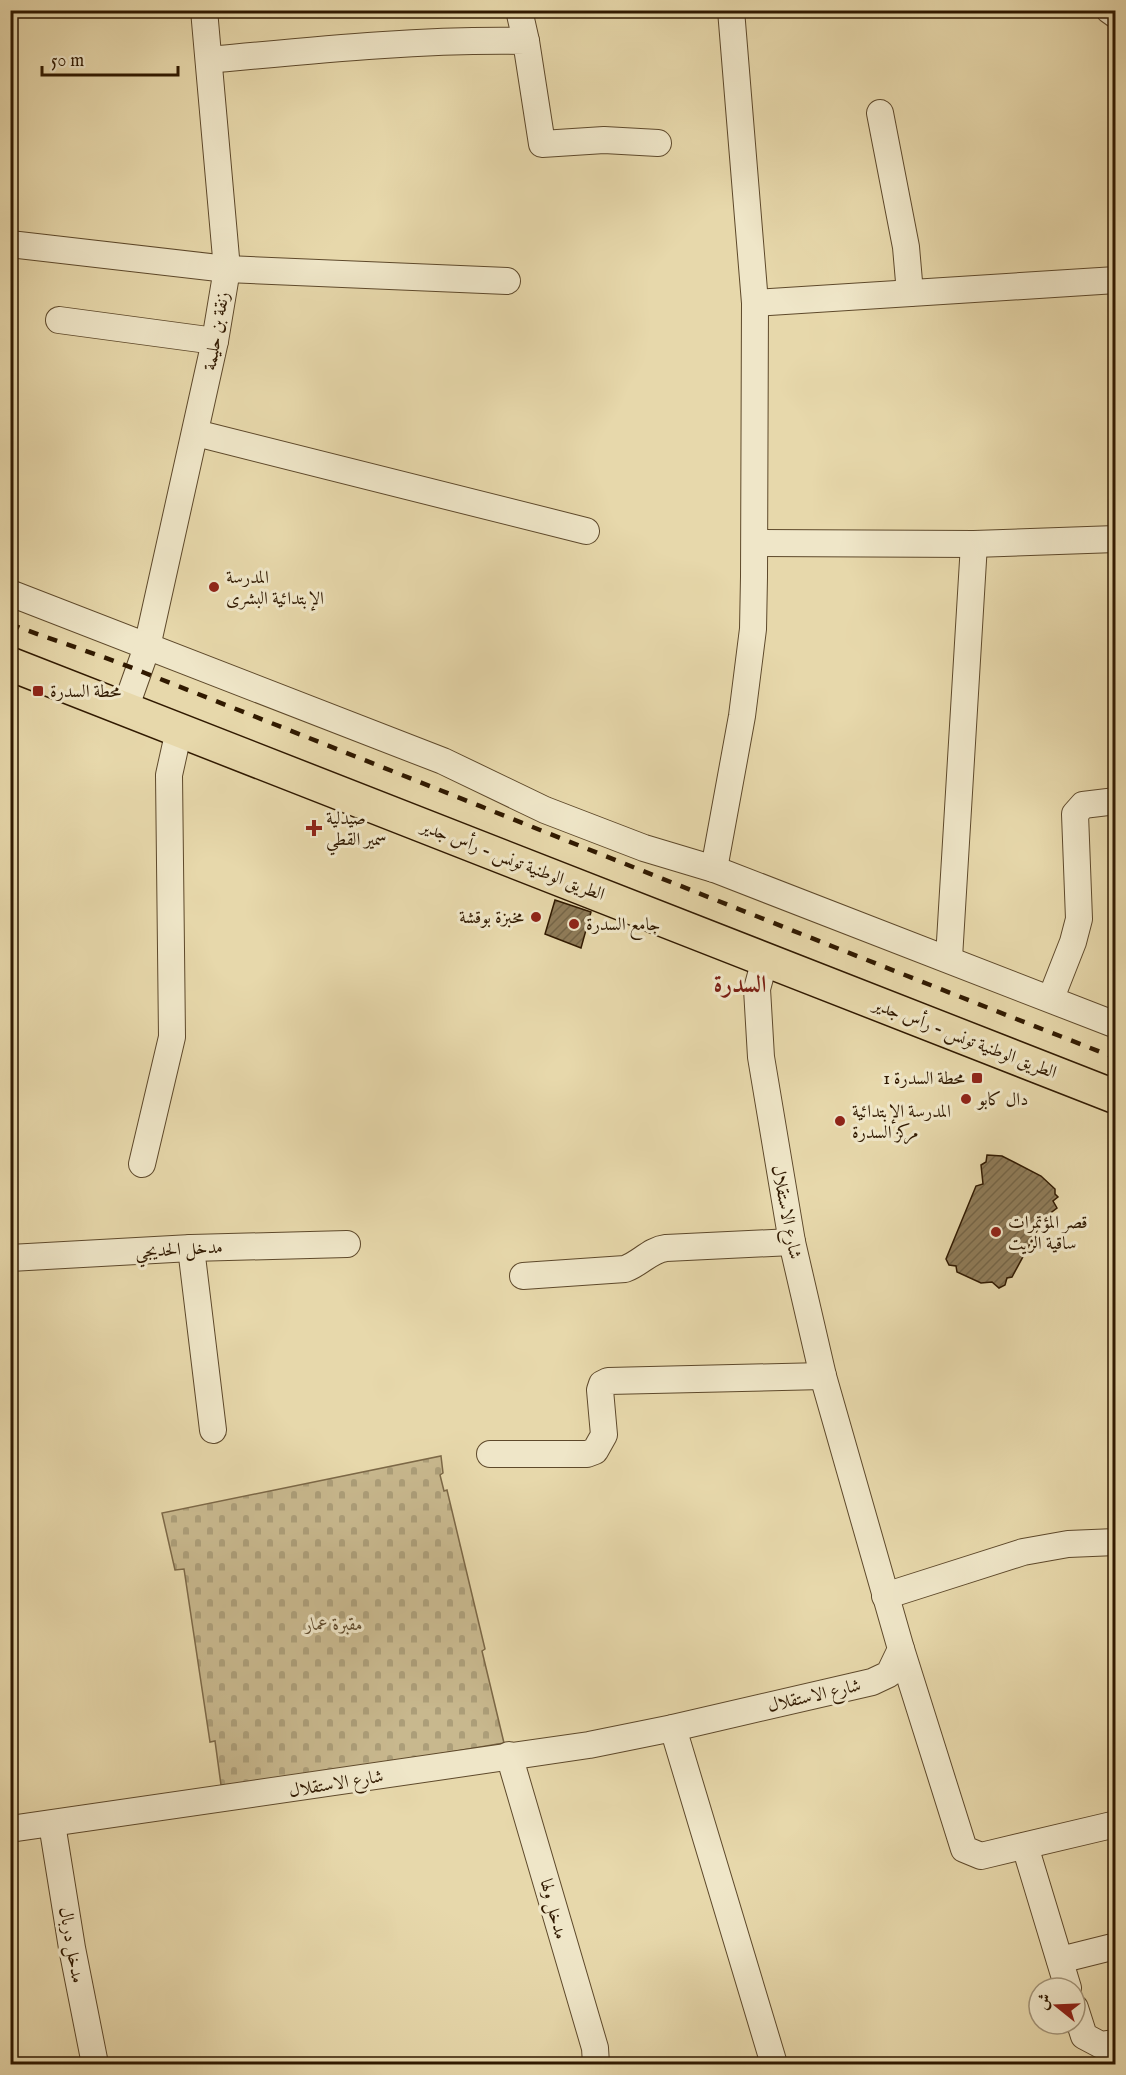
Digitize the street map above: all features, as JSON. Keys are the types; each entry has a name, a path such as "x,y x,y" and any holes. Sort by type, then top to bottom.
{"main road":[{"name":"الطريق الوطنية تونس - رأس جدير","path":"10,664 1116,1097"}],"street":[{"name":"زنقة بن حليمة","path":"125,709 147,647 216,341 227,269 204,10"},
{"path":"519,10 542,144 604,140 658,144"},
{"path":"714,869 742,716 753,628 755,543 755,303 731,10"},
{"path":"1109,10 1116,15"},
{"path":"209,60 374,44 455,40 526,41"},
{"path":"880,113 904,237 910,293"},
{"path":"10,244 227,269 507,282"},
{"path":"755,303 1116,280"},
{"path":"59,320 216,341"},
{"path":"196,433 586,531"},
{"path":"755,543 974,544 1116,539"},
{"path":"949,958 974,544"},
{"path":"10,593 443,760 545,810 644,848 714,869 1116,1024"},
{"path":"142,1164 172,1037 169,775 179,730"},
{"path":"1051,998 1073,942 1079,919 1075,814 1083,805 1116,801"},
{"name":"شارع الاستقلال","path":"10,1829 589,1745 872,1682 889,1674 901,1649 823,1376 792,1242 761,1057 757,989 765,959"},
{"path":"523,1276 625,1269 637,1264 655,1249 792,1242"},
{"name":"مدخل الحديجي","path":"10,1258 191,1248 347,1244"},
{"path":"191,1248 213,1430"},
{"path":"490,1454 587,1454 595,1451 604,1435 600,1390 602,1384 608,1381 823,1376"},
{"path":"885,1596 1023,1552 1068,1544 1116,1542"},
{"path":"901,1649 964,1849 981,1856 1116,1824"},
{"path":"673,1728 774,2064"},
{"name":"مدخل ولها","path":"509,1755 595,2048 596,2064"},
{"name":"مدخل دربال","path":"52,1824 72,1948 95,2064"},
{"path":"1025,1846 1065,1976"},
{"path":"1060,1960 1116,1946"},
{"path":"1084,2036 1101,2045 1116,2043"}],"green space":[{"name":"مقبرة عمار","path":"441,1456 443,1473 440,1475 444,1491 447,1490 485,1649 482,1651 504,1743 290,1779 221,1785 215,1741 210,1742 184,1569 175,1570 162,1513"}],"building":[{"path":"555,900 591,912 581,948 545,934"},
{"name":"قصر المؤتمرات ساقية الزيت","path":"987,1155 1002,1156 1041,1176 1055,1189 1058,1197 1053,1201 1057,1208 1044,1218 1012,1277 1007,1278 1005,1285 999,1288 992,1282 981,1283 957,1272 956,1266 949,1265 946,1259 976,1186 983,1184 981,1165 986,1162"}],"railway":[{"path":"10,624 128,666 1116,1058"}],"place":[{"name":"المدرسة الإبتدائية البشرى","path":"214,587"},
{"name":"محطة السدرة","path":"38,691"},
{"name":"صيدلية سمير القطي","path":"314,828"},
{"name":"مخبزة بوقشة","path":"536,917"},
{"name":"جامع السدرة","path":"574,924"},
{"name":"محطة السدرة 1","path":"977,1078"},
{"name":"دال كابو","path":"966,1099"},
{"name":"المدرسة الإبتدائية مركز السدرة","path":"840,1121"},
{"name":"قصر المؤتمرات ساقية الزيت","path":"996,1232"}],"district":[{"name":"السدرة","path":"740,984"}]}
